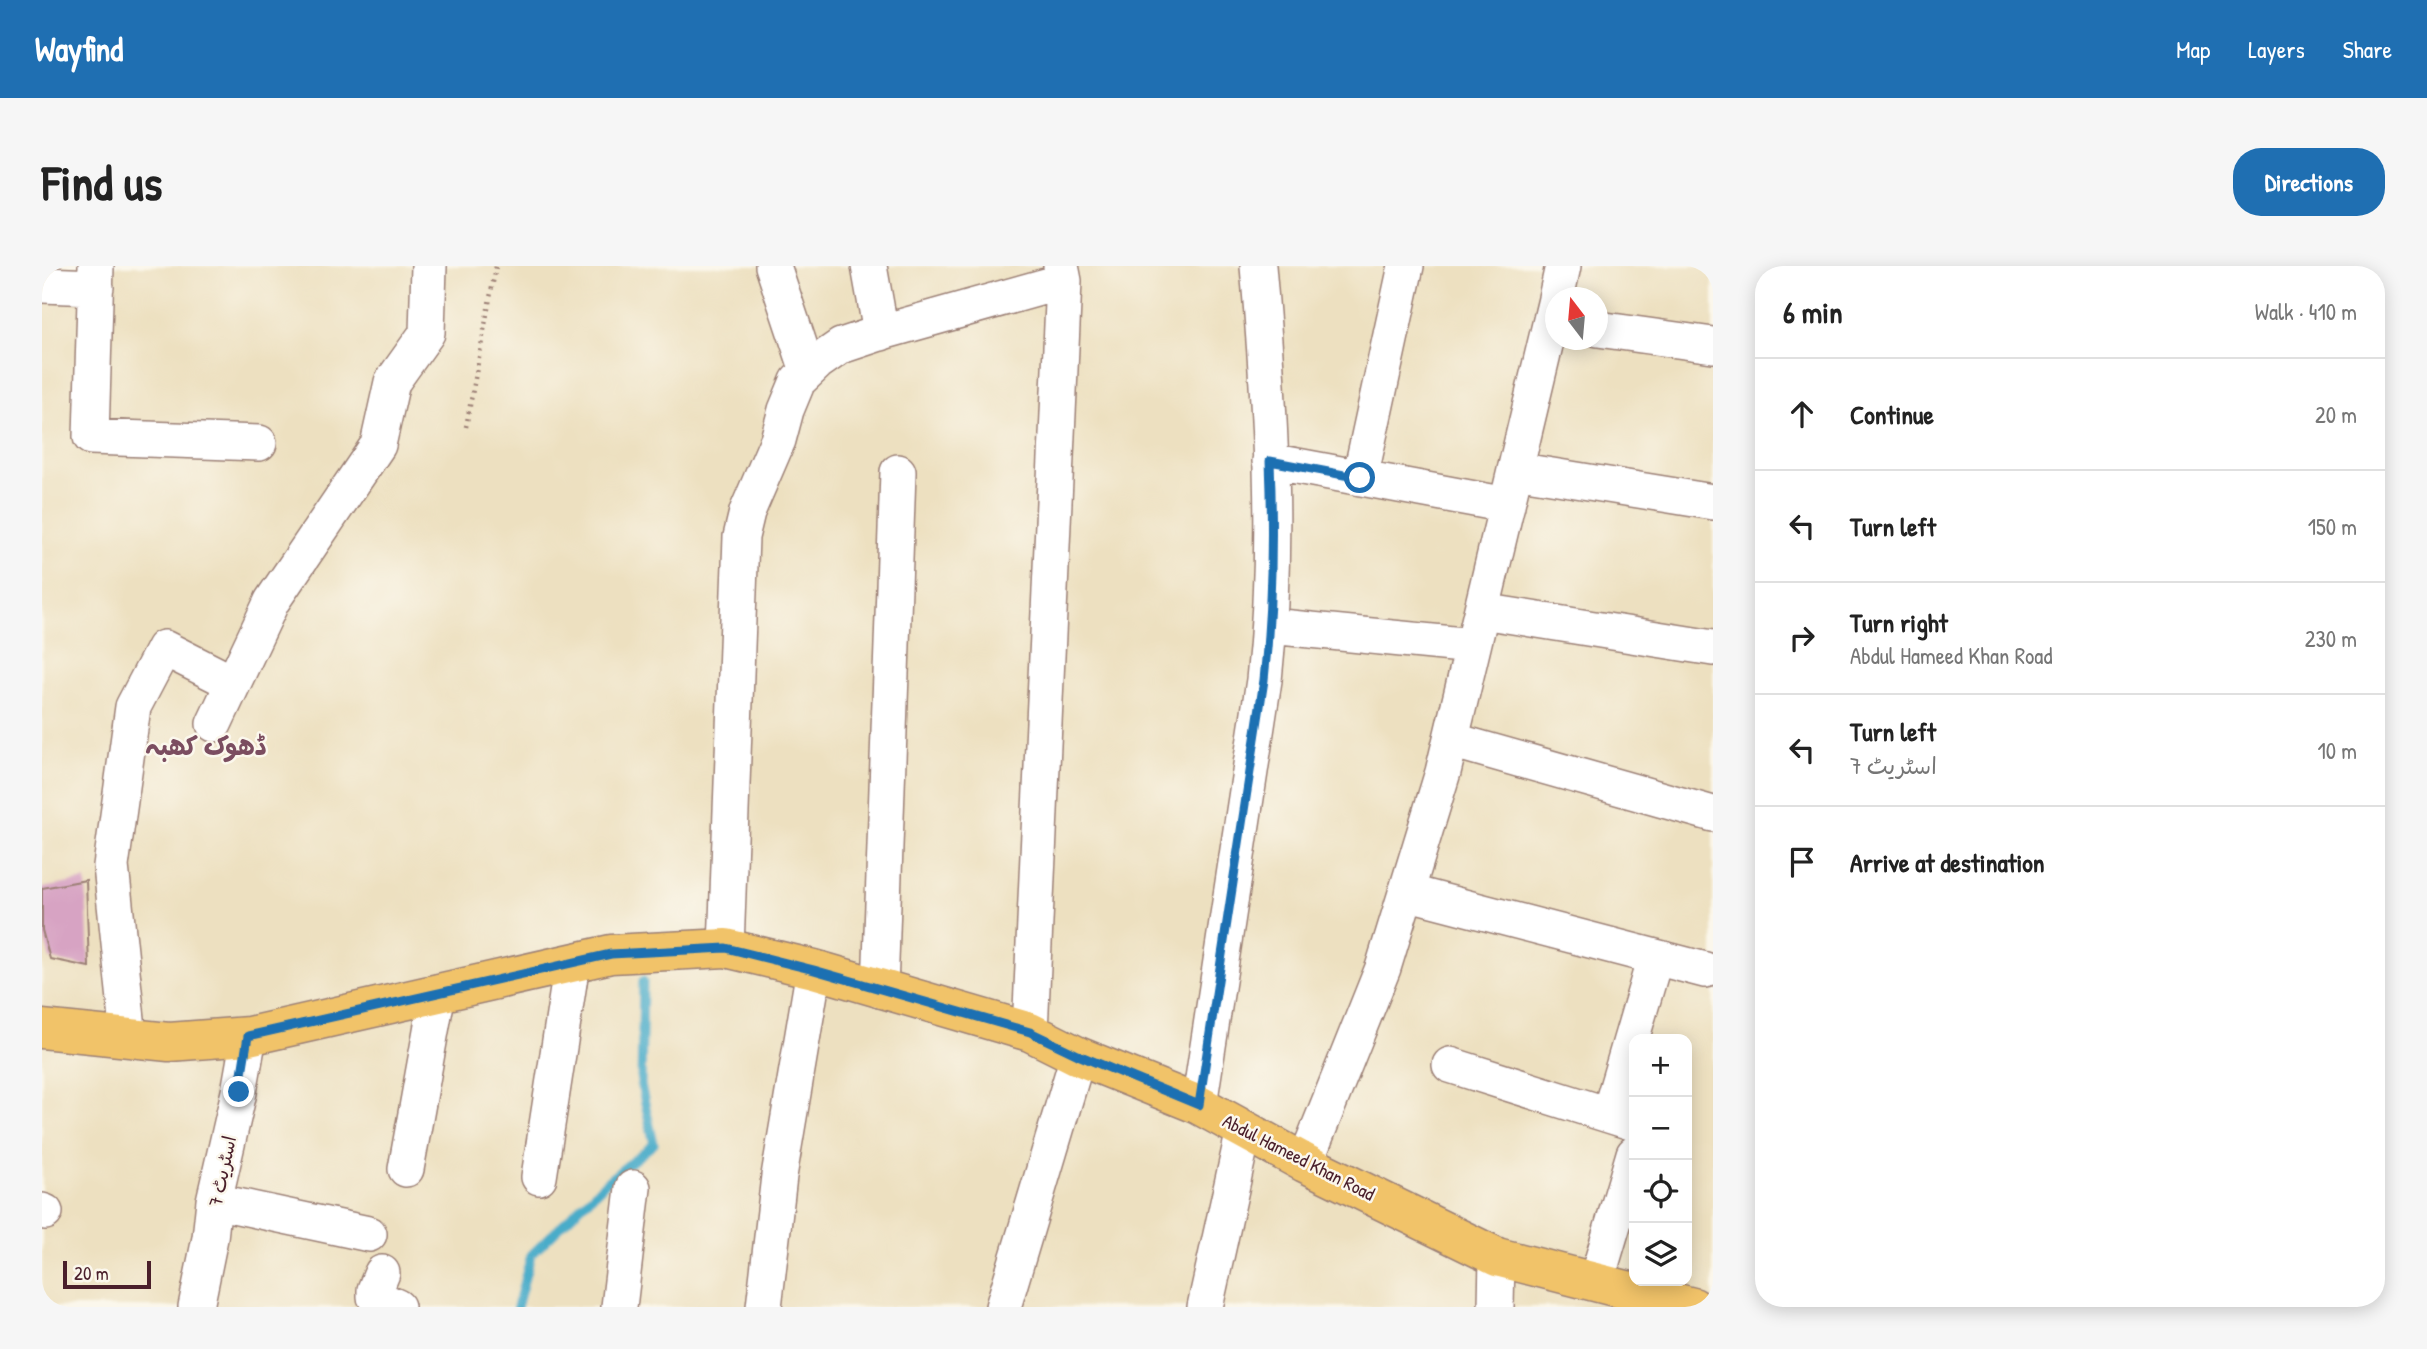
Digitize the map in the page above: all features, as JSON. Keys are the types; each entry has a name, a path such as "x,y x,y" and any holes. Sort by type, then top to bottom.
{"main road":[{"name":"Abdul Hameed Khan Road","path":"42,1029 169,1042 248,1036 611,954 726,948 814,970 1030,1032 1199,1105 1306,1164 1497,1257 1693,1307"}],"street":[{"path":"214,724 272,601 377,446 392,382 427,333 429,266"},
{"path":"773,266 808,371"},
{"path":"869,266 881,333"},
{"path":"1199,1105 1264,680 1270,625 1272,515 1268,379 1258,266"},
{"path":"1360,478 1406,266"},
{"path":"1559,287 1563,266"},
{"path":"726,948 741,537 747,512 778,440 786,410 798,382 841,346 1063,273 1030,1032"},
{"path":"42,285 96,276 91,437 259,443"},
{"path":"1608,330 1713,345"},
{"path":"1306,1164 1383,968 1443,772 1545,347"},
{"path":"1270,461 1507,505"},
{"path":"1515,470 1713,502"},
{"path":"880,990 898,472"},
{"path":"1482,611 1713,648"},
{"path":"1270,625 1473,646"},
{"path":"129,1038 111,866 134,707 164,648 233,683"},
{"path":"1451,740 1713,814"},
{"path":"1406,892 1705,970"},
{"path":"1450,1065 1622,1119 1655,958"},
{"path":"539,1177 572,963"},
{"path":"764,1307 779,1176 814,970"},
{"path":"406,1169 438,992"},
{"name":"اسٹریٹ 7","path":"196,1307 210,1238 214,1201 239,1092 248,1036"},
{"path":"1003,1307 1078,1055"},
{"path":"1205,1307 1244,1130"},
{"path":"1596,1282 1632,1160"},
{"path":"618,1307 633,1188"},
{"path":"214,1201 369,1234"},
{"path":"1496,1307 1497,1257"},
{"path":"382,1273 375,1290 376,1297 397,1307"}],"path":[{"path":"466,426 496,266"}],"building":[{"path":"86,880 89,967 50,959 42,930 42,888"}],"waterway":[{"path":"517,1307 531,1255 606,1182 654,1144 641,1085 643,981"}],"district":[{"name":"ڈھوک کھبہ","path":"206,745"}],"route":[{"path":"239,1092 248,1036 611,954 726,948 814,970 1030,1032 1199,1105 1264,680 1270,625 1270,461 1360,478"}]}
